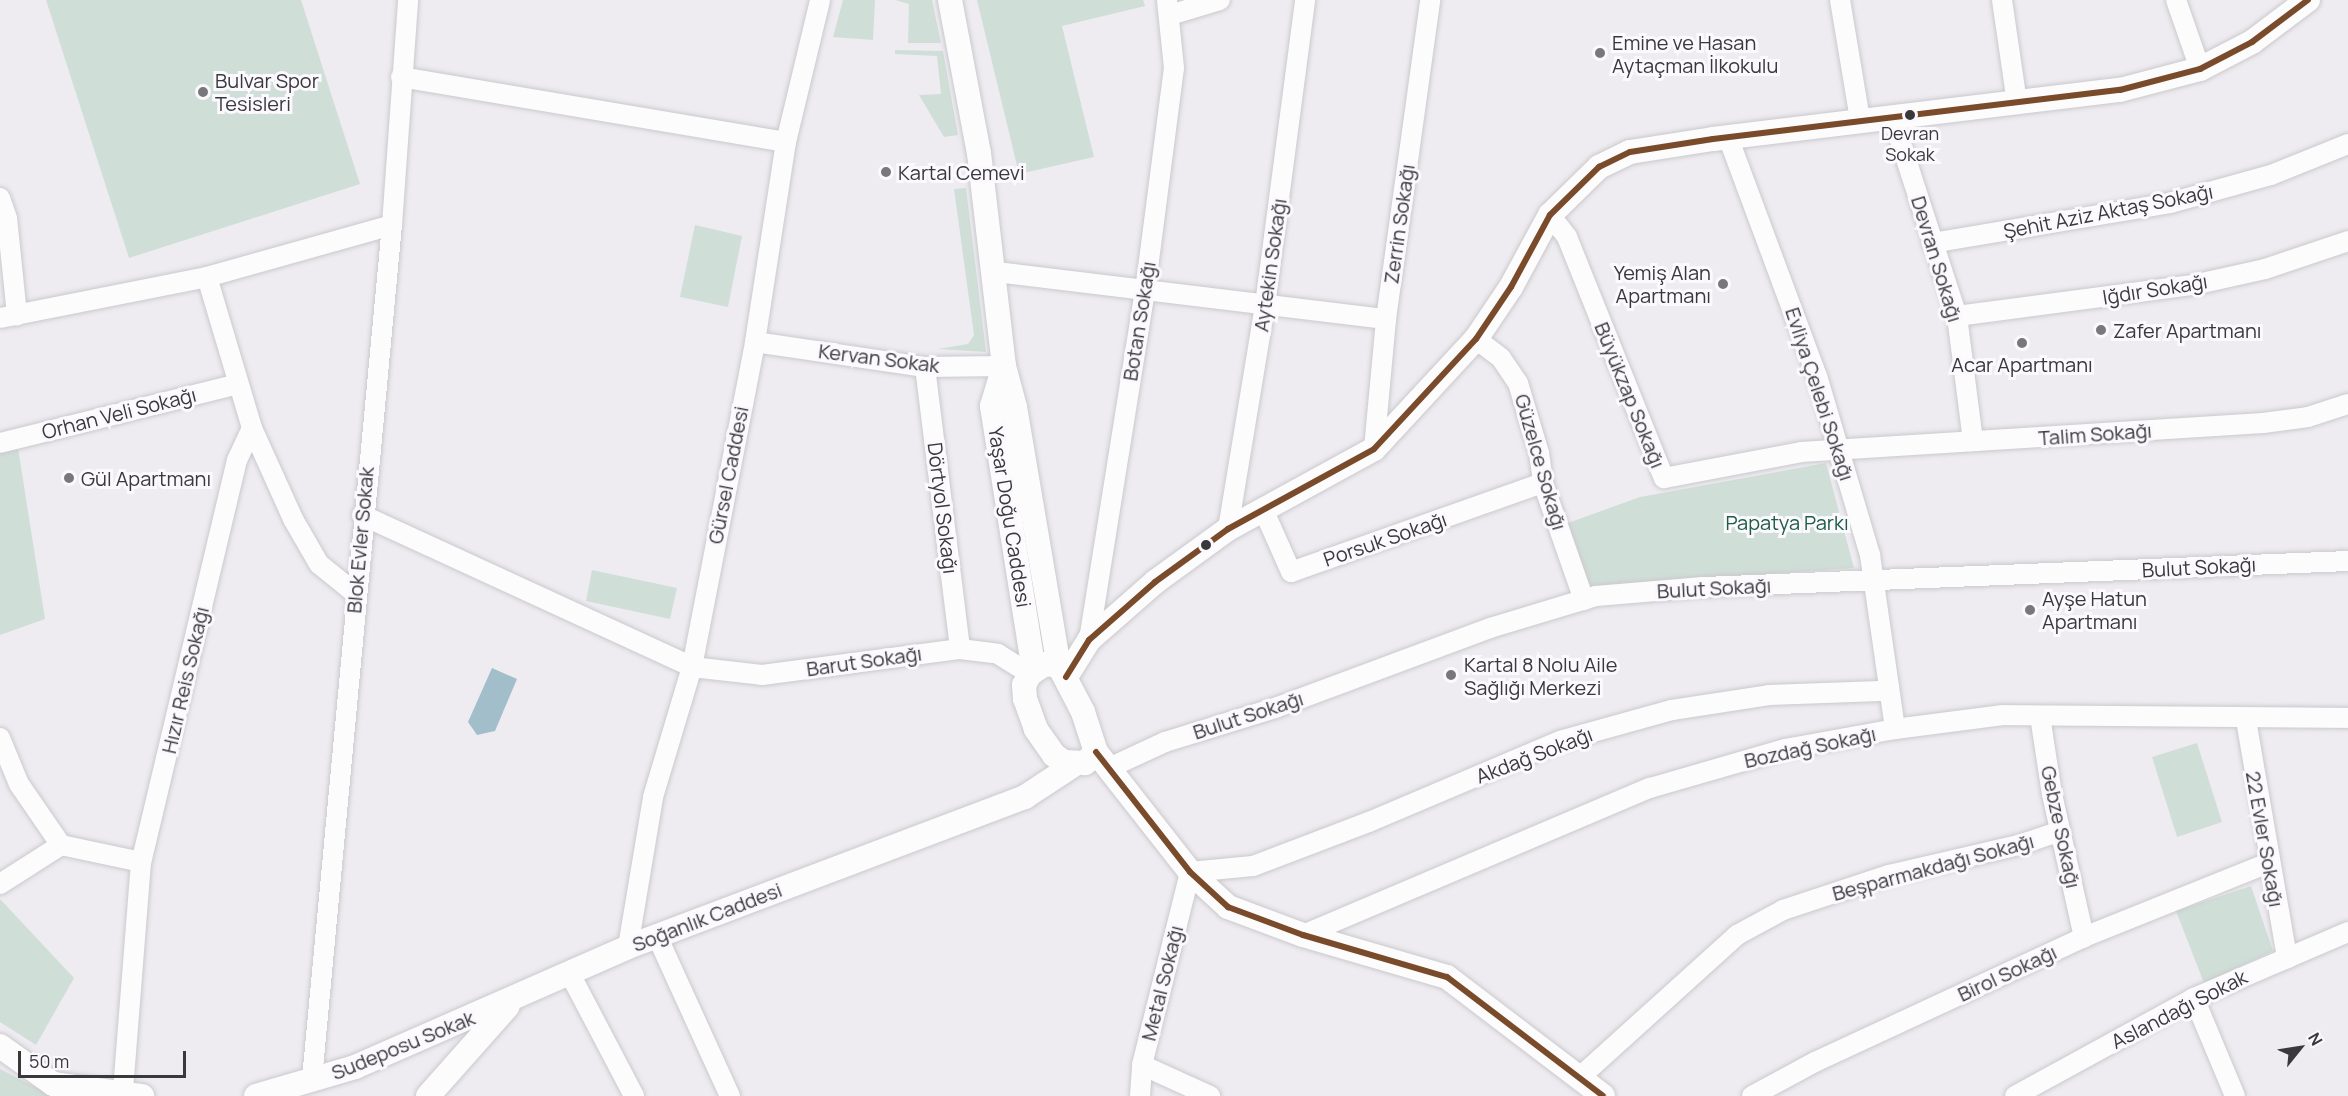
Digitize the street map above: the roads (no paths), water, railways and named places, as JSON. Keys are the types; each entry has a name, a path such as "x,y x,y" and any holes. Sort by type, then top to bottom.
{"street":[{"name":"Blok Evler Sokak","path":"312,1079 362,515 392,225 408,0"},
{"name":"Gürsel Caddesi","path":"628,947 653,797 692,667 755,342 786,142 820,0"},
{"name":"Yaşar Doğu Caddesi","path":"950,0 980,153 996,272 1004,366 1015,407 1062,671 1102,760 1190,872 1228,907 1303,935 1447,977 1603,1096"},
{"path":"1169,8 1220,0"},
{"name":"Aytekin Sokağı","path":"1228,529 1265,305 1305,0"},
{"name":"Zerrin Sokağı","path":"1374,449 1386,319 1430,0"},
{"path":"1840,0 1860,119"},
{"path":"2002,0 2016,103"},
{"path":"2175,0 2199,69"},
{"path":"1032,672 1045,664 1062,671 1089,640 1155,582 1228,529 1374,449 1476,339 1511,287 1550,215 1599,167 1630,152 1728,137 1860,119 2120,90 2199,69 2252,42 2308,0"},
{"name":"Botan Sokağı","path":"1089,640 1145,291 1174,68 1169,8"},
{"path":"401,77 786,142"},
{"name":"Devran Sokağı","path":"1892,116 1957,316 1973,441"},
{"name":"Evliya Çelebi Sokağı","path":"1728,137 1841,449 1875,581 1894,729"},
{"name":"Şehit Aziz Aktaş Sokağı","path":"1932,243 2170,203 2271,175 2348,144"},
{"path":"0,198 7,218 6,313 207,277 392,225"},
{"name":"Büyükzap Sokağı","path":"1550,215 1567,237 1664,478 1801,452 1841,449"},
{"name":"Iğdır Sokağı","path":"1957,316 2193,285 2265,269 2348,241"},
{"path":"996,272 1386,319"},
{"path":"207,277 252,428 293,519 319,564 355,593"},
{"name":"Güzelce Sokağı","path":"1476,339 1501,358 1518,383 1539,453 1543,483 1584,600"},
{"name":"Kervan Sokak","path":"755,342 925,367 1004,366"},
{"name":"Yaşar Doğu Caddesi","path":"1004,366 992,406 1032,672 1024,686 1025,699 1036,729 1065,760"},
{"name":"Dörtyol Sokağı","path":"925,367 960,649"},
{"name":"Orhan Veli Sokağı","path":"0,443 238,384"},
{"name":"Talim Sokağı","path":"1841,449 2263,423 2308,417 2348,404"},
{"name":"Hızır Reis Sokağı","path":"133,1094 141,862 237,460 252,428"},
{"name":"Porsuk Sokağı","path":"1263,510 1291,572 1543,483"},
{"name":"Barut Sokağı","path":"362,515 692,667 762,675 960,649 998,654 1032,672"},
{"name":"Bulut Sokağı","path":"1102,760 1278,707 1490,627 1584,600 1704,587 2348,561"},
{"name":"Akdağ Sokağı","path":"1190,872 1253,866 1370,822 1560,741 1672,710 1769,695 1880,691 1889,687"},
{"name":"Bozdağ Sokağı","path":"1303,935 1650,788 1785,749 1894,729 2003,715 2246,720 2348,718"},
{"name":"Gebze Sokağı","path":"2040,716 2061,831 2084,937"},
{"name":"22 Evler Sokağı","path":"2246,720 2268,863 2287,958"},
{"path":"0,738 19,784 61,845 141,862"},
{"name":"Soğanlık Caddesi","path":"428,1096 513,1000 628,947 1025,796 1065,760 1102,760"},
{"name":"Beşparmakdağı Sokağı","path":"1580,1077 1737,935 1783,910 1889,875 2019,845 2061,831"},
{"path":"0,884 61,845"},
{"name":"Birol Sokağı","path":"1752,1096 1815,1062 2084,937 2268,863"},
{"name":"Metal Sokağı","path":"1140,1096 1142,1065 1190,872"},
{"name":"Aslandağı Sokak","path":"2015,1096 2194,998 2348,932"},
{"path":"657,936 730,1096"},
{"path":"570,974 634,1096"},
{"path":"2194,998 2235,1096"},
{"name":"Sudeposu Sokak","path":"256,1096 355,1067 513,1000"},
{"path":"0,1046 48,1090 133,1094"},
{"path":"1142,1065 1210,1096"}],"water":[{"path":"492,668 517,679 495,731 477,735 468,722"}],"place":[{"name":"Emine ve Hasan Aytaçman İlkokulu","path":"1600,53"},
{"name":"Bulvar Spor Tesisleri","path":"203,92"},
{"name":"Devran Sokak","path":"1910,115"},
{"name":"Kartal Cemevi","path":"886,172"},
{"name":"Yemiş Alan Apartmanı","path":"1723,284"},
{"name":"Zafer Apartmanı","path":"2101,330"},
{"name":"Acar Apartmanı","path":"2022,343"},
{"name":"Gül Apartmanı","path":"69,478"},
{"name":"Ayşe Hatun Apartmanı","path":"2030,610"},
{"name":"Kartal 8 Nolu Aile Sağlığı Merkezi","path":"1451,675"}],"park label":[{"name":"Papatya Parkı","path":"1787,522"}]}
